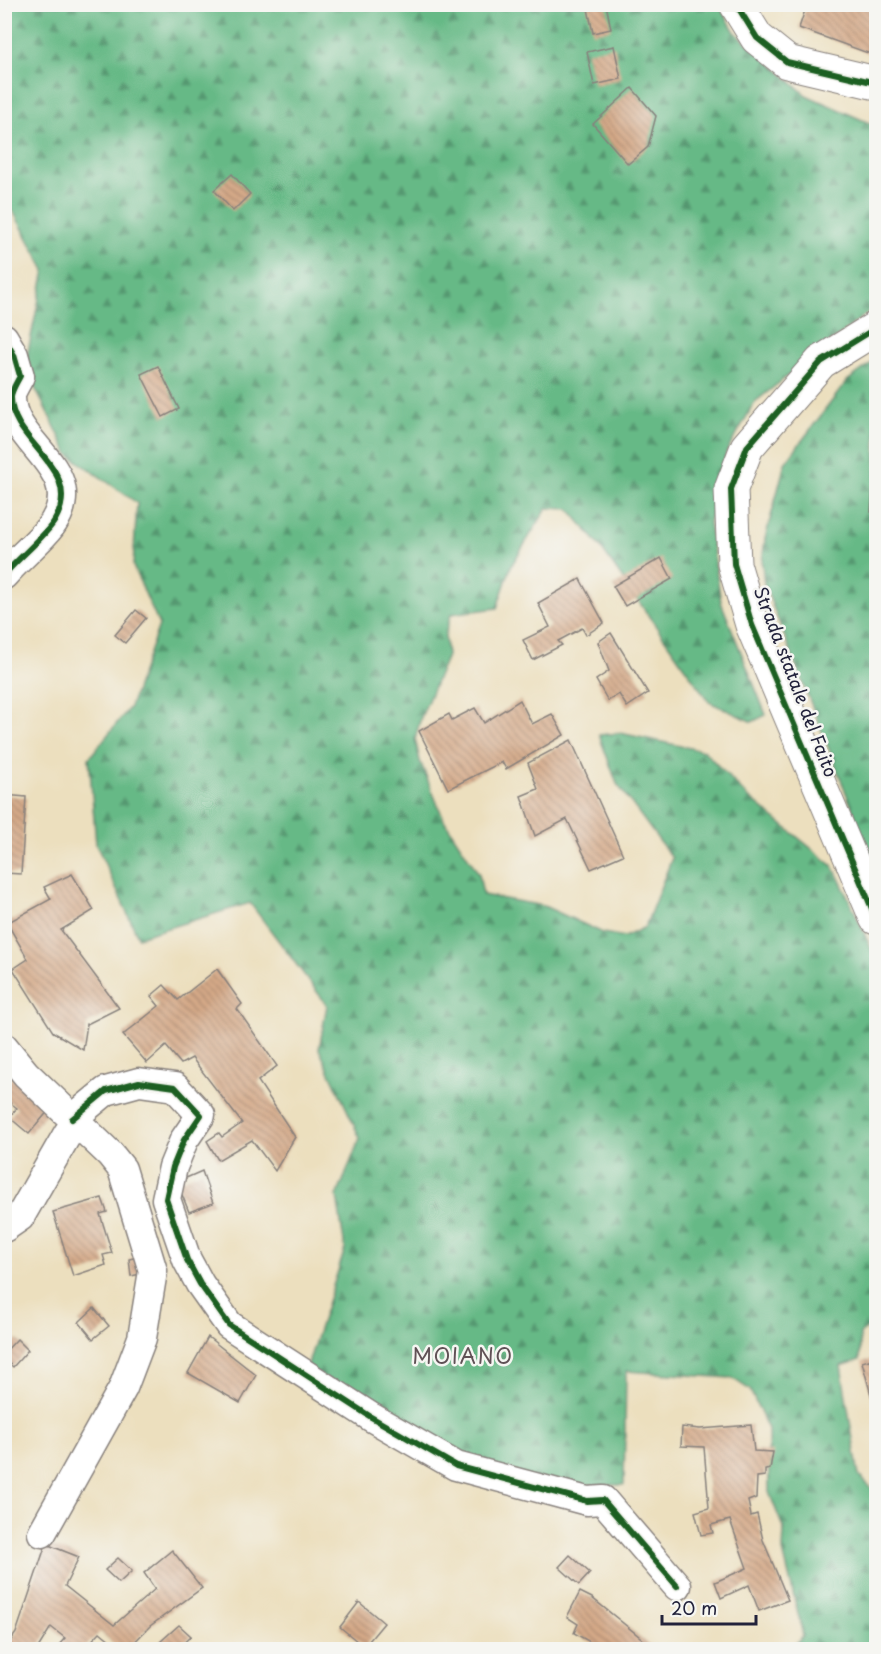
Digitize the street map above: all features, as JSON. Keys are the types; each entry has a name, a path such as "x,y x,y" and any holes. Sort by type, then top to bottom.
{"street":[{"path":"736,4 757,38 787,62 876,83"},
{"name":"Strada statale del Faito","path":"876,328 821,363 747,447 731,489 734,564 752,625 876,918"},
{"path":"4,338 14,355 20,376 10,395 15,417 60,479 61,500 55,520 4,575"},
{"path":"4,1047 26,1074 110,1154 122,1169 153,1271 142,1338 123,1388 42,1533"},
{"path":"4,1228 20,1217 68,1132 106,1091 140,1082 175,1087 201,1115 180,1149 173,1167 166,1199 187,1260 229,1325 371,1417 456,1466 587,1501 603,1500 677,1586"}],"green space":[{"path":"4,5 719,5 735,32 806,95 876,126 876,306 755,402 726,453 709,522 721,602 766,715 752,722 709,702 599,545 569,509 547,508 511,566 497,608 451,614 445,635 447,656 421,717 415,739 420,761 444,820 479,874 483,895 544,906 603,933 625,937 645,927 672,858 617,784 599,735 620,733 704,751 747,796 833,866 876,960 876,1321 860,1334 860,1360 841,1366 859,1476 876,1492 876,1649 792,1649 803,1635 783,1551 784,1530 769,1492 768,1429 750,1390 732,1378 626,1371 624,1485 500,1484 307,1367 345,1249 337,1196 360,1138 319,1049 327,1005 250,903 138,937 96,844 89,758 130,707 159,625 133,566 137,503 69,455 30,378 27,356 45,270 14,213 5,205"},
{"path":"876,360 876,869 764,584 762,563 765,539 785,463 847,381"},
{"path":"4,506 10,529 5,547"}],"building":[{"path":"587,4 606,4 611,29 593,33"},
{"path":"807,4 876,4 876,56 799,28"},
{"path":"614,46 621,79 594,85 587,52"},
{"path":"632,88 656,116 648,147 628,164 593,124"},
{"path":"232,174 250,194 233,211 214,190"},
{"path":"158,366 179,409 163,417 141,374"},
{"path":"873,484 876,485 876,512 871,512"},
{"path":"661,558 672,579 625,606 613,586"},
{"path":"580,579 604,623 586,635 582,628 558,641 562,645 533,660 523,640 550,627 538,603"},
{"path":"136,610 146,618 125,643 115,635"},
{"path":"611,633 648,693 627,707 619,694 608,701 596,680 609,671 598,642"},
{"path":"520,700 532,724 552,714 564,735 506,769 502,762 448,789 419,731 449,714 452,720 475,708 484,723"},
{"path":"571,740 623,855 591,869 567,819 535,836 521,796 538,789 528,763"},
{"path":"4,795 26,797 21,874 5,873"},
{"path":"72,874 94,910 61,930 119,1008 87,1024 83,1050 53,1032 13,969 28,959 7,923 51,899 44,887"},
{"path":"217,969 242,1004 237,1009 277,1066 258,1081 295,1137 275,1171 252,1140 218,1160 207,1141 219,1133 222,1137 242,1123 192,1058 181,1064 166,1046 147,1063 123,1035 159,1006 151,996 164,985 178,1000"},
{"path":"12,1077 49,1110 29,1134 9,1117 17,1108 4,1098 4,1085"},
{"path":"202,1171 213,1203 189,1212 177,1182"},
{"path":"102,1198 107,1212 100,1214 112,1253 103,1255 106,1265 73,1276 53,1212"},
{"path":"143,1256 145,1273 131,1276 129,1259"},
{"path":"94,1308 109,1326 93,1339 79,1322"},
{"path":"208,1337 256,1375 240,1403 188,1373"},
{"path":"17,1339 28,1350 13,1367 4,1359 4,1353"},
{"path":"876,1358 876,1413 862,1362"},
{"path":"751,1425 754,1451 773,1452 770,1469 765,1470 765,1476 757,1477 756,1498 748,1501 751,1516 757,1514 763,1540 788,1600 759,1611 749,1585 721,1598 715,1582 747,1568 730,1520 711,1525 713,1533 701,1535 695,1512 709,1508 704,1447 681,1446 682,1427 700,1429"},
{"path":"46,1544 79,1557 65,1586 114,1625 155,1589 144,1573 172,1550 202,1588 150,1626 127,1650 122,1650 100,1632 83,1650 64,1650 59,1645 65,1638 51,1627 38,1648 40,1650 4,1650 16,1633"},
{"path":"570,1555 590,1573 579,1585 559,1567"},
{"path":"118,1558 132,1571 119,1583 105,1570"},
{"path":"580,1592 592,1598 656,1650 604,1650 574,1633 578,1624 567,1617"},
{"path":"359,1602 384,1623 364,1647 340,1627"},
{"path":"179,1625 191,1636 176,1650 151,1650"}],"cycle path":[{"path":"736,4 757,38 787,62 876,83"},
{"path":"876,328 821,362 747,447 731,489 734,564 752,625 876,918"},
{"path":"4,338 14,355 20,376 11,395 14,413 22,428 54,470 61,485 62,502 51,526 4,575"},
{"path":"72,1119 106,1091 139,1082 175,1087 201,1115 184,1140 173,1167 166,1199 187,1260 200,1284 229,1325 371,1417 456,1466 587,1501 603,1500 677,1586"}],"district":[{"name":"MOIANO","path":"463,1357"}]}
